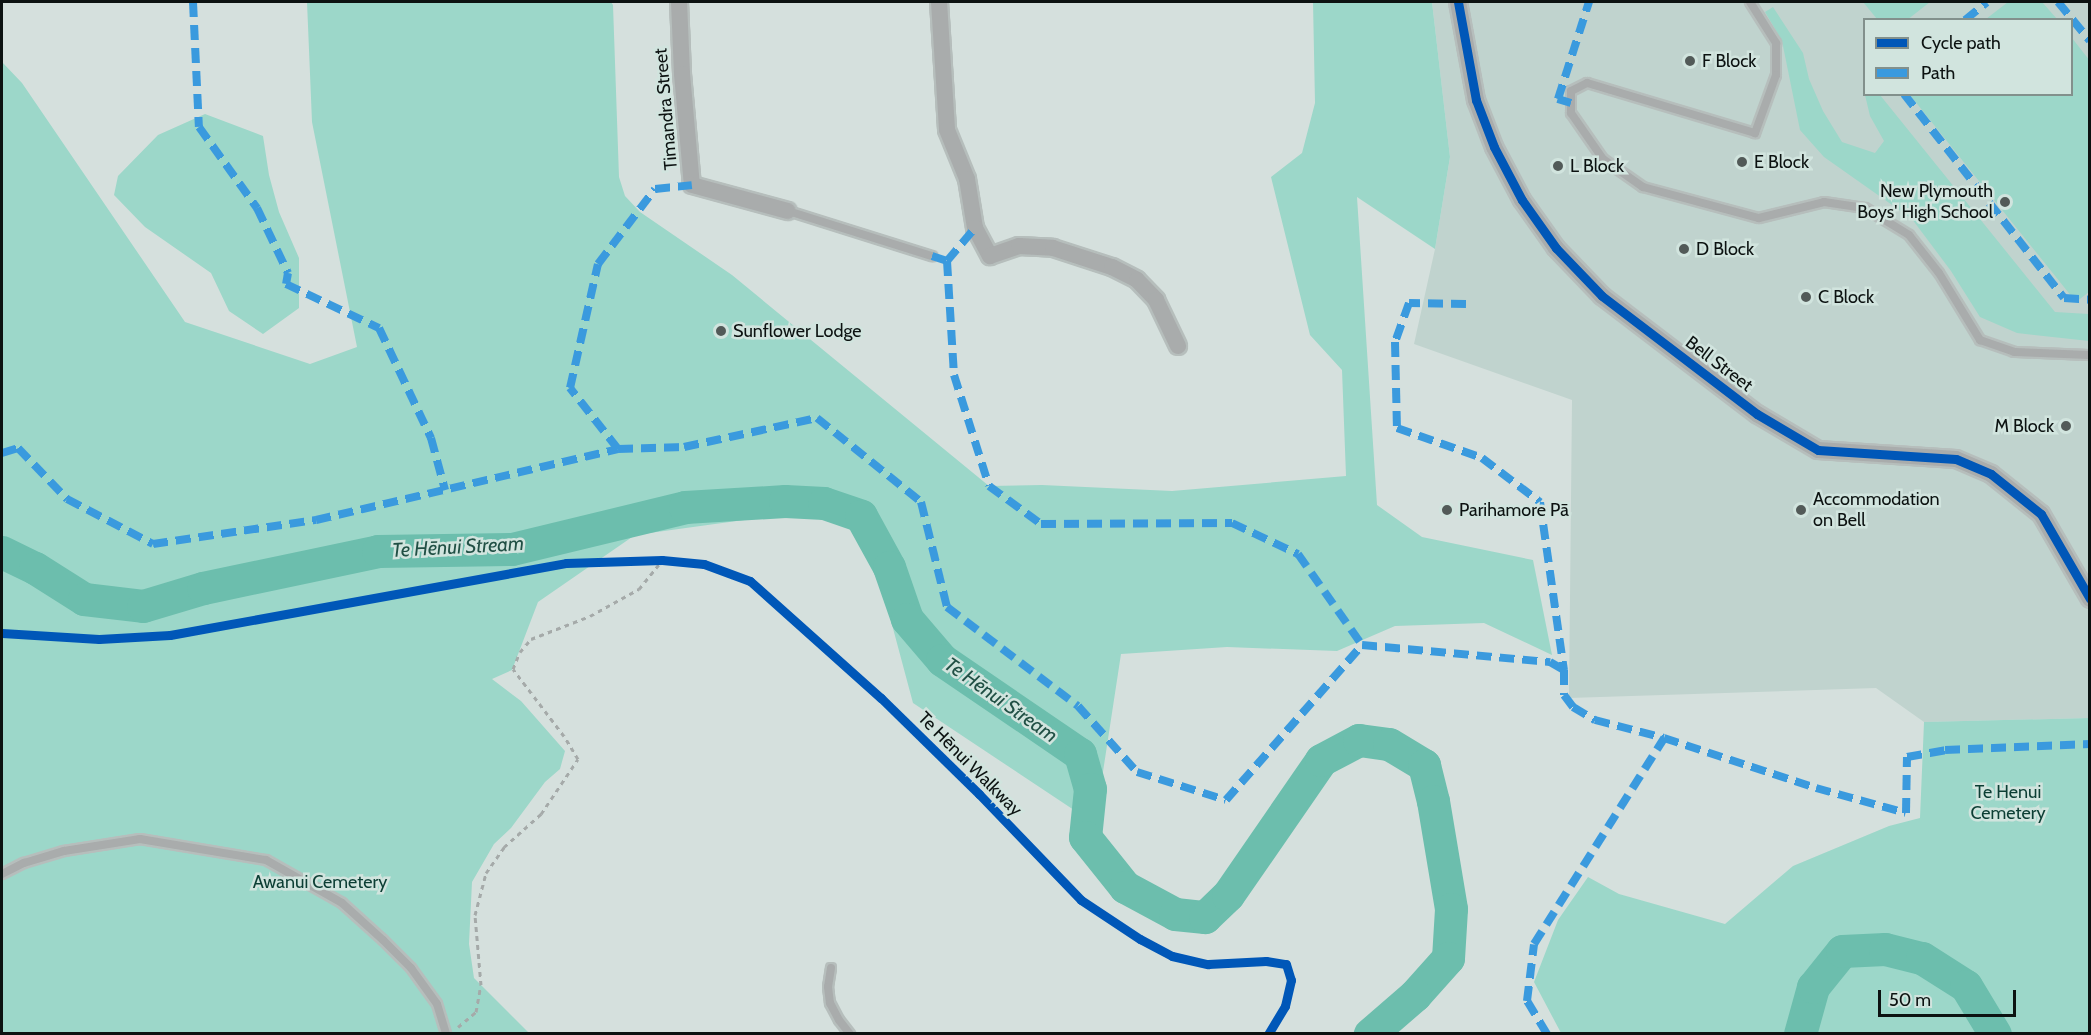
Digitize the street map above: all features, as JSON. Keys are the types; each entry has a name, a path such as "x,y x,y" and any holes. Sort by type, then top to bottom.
{"street":[{"name":"Timandra Street","path":"679,2 682,74 692,185 788,212"},
{"path":"939,2 947,130 967,179 975,228 990,256 1019,246 1053,248 1112,267 1137,280 1156,300 1178,346"},
{"name":"Bell Street","path":"1458,2 1476,100 1494,147 1522,200 1556,248 1602,296 1757,414 1818,450 1956,459 1991,474 2040,514 2090,599"}],"lane":[{"path":"1750,2 1776,43 1776,75 1755,133 1587,83 1571,91 1571,113 1602,159 1643,187 1759,218 1824,202 1865,208 1909,235 1940,273 1980,340 2014,352 2090,355"},
{"path":"788,212 932,256"},
{"path":"2,874 24,863 64,851 141,839 266,860 342,903 383,940 411,968 437,1004 447,1034"},
{"path":"831,968 828,987 830,1003 838,1020 850,1034"}],"path":[{"path":"447,1034 476,1012 481,985 475,915 486,873 504,847 541,814 578,759 513,669 520,652 531,639 590,615 639,589 663,560"}],"shaded area":[{"path":"1432,2 2089,2 2089,718 1924,722 1876,688 1569,698 1572,400 1414,344 1435,249 1450,157"}],"green space":[{"name":"Awanui Cemetery","path":"307,2 611,2 613,5 619,177 625,196 640,212 732,275 989,486 1042,485 1172,491 1346,476 1342,370 1310,335 1271,177 1302,153 1315,103 1313,2 1432,2 1450,157 1435,249 1357,197 1377,505 1422,537 1533,560 1552,655 1484,623 1395,626 1337,651 1227,647 1121,654 1095,824 913,703 872,550 851,525 796,513 635,535 538,602 512,670 492,679 521,701 565,751 560,769 545,782 511,828 494,844 472,882 469,944 474,978 529,1033 2,1033 2,62 22,83 185,322 310,364 357,347 312,122"},
{"path":"1863,2 1930,2 1910,18 1876,18"},
{"path":"2008,2 2042,2 2056,18 1987,18"},
{"path":"1773,7 1803,53 1809,79 1823,111 1842,142 1875,153 1884,141 1870,116 1865,96 1881,96 2055,312 2089,314 2089,341 2017,333 1980,317 1951,271 1912,219 1824,157 1800,130 1782,41 1765,12"},
{"path":"2073,39 2090,61 2089,292 2076,302 1911,96 2073,96"},
{"path":"205,114 263,136 269,175 279,212 299,258 299,308 263,334 229,311 211,273 145,227 114,195 118,176 158,135"},
{"name":"Te Henui Cemetery","path":"2089,718 2089,1033 1561,1033 1534,982 1558,920 1588,877 1619,894 1725,924 1793,866 1889,826 1920,818 1924,722"}],"waterway":[{"name":"Te Hēnui Stream","path":"2,552 35,568 84,599 143,606 203,588 378,551 512,549 685,507 785,501 824,503 861,516 889,567 907,619 942,660 1080,754 1090,789 1085,837 1125,887 1175,914 1205,917 1228,895 1321,760 1359,740 1389,744 1424,765 1433,801 1451,909 1448,958 1415,995 1370,1034"},
{"name":"Te Hēnui Stream","path":"1800,1034 1813,987 1842,951 1885,949 1922,958 1966,986 1995,1034"}],"marked path":[{"path":"193,2 199,127 257,208 288,273 286,284 379,328 431,438 445,490"},
{"path":"1571,103 1558,99 1589,2"},
{"path":"1967,18 1987,2"},
{"path":"2058,2 2071,18"},
{"path":"2073,20 2090,41"},
{"path":"1906,96 2064,298 2090,300"},
{"path":"618,449 570,388 598,264 655,189 692,185"},
{"path":"932,256 947,261 975,228"},
{"path":"947,261 954,375 989,486 1041,524 1232,523 1298,554 1362,645"},
{"path":"1466,304 1409,303 1395,342 1397,428 1482,458 1540,502 1564,670"},
{"path":"2,453 18,448 67,499 153,544 316,520 618,449 684,447 817,418 921,502 947,607 1078,706 1137,772 1226,800 1362,645 1550,662 1564,670 1564,695 1573,707 1595,720 1664,738 1816,788 1906,813 1907,757 1945,750 2090,744"},
{"path":"1547,1034 1527,1001 1534,944 1664,738"}],"cycle path":[{"path":"1458,2 1476,100 1494,147 1522,200 1556,248 1602,296 1757,414 1818,450 1956,459 1991,474 2041,514 2090,599"},
{"name":"Te Hēnui Walkway","path":"2,633 99,639 170,635 566,563 662,560 704,564 750,581 881,698 979,794 1081,900 1140,939 1172,956 1208,964 1266,961 1286,964 1291,980 1285,1006 1268,1034"}],"place":[{"name":"F Block","path":"1690,61"},
{"name":"E Block","path":"1742,162"},
{"name":"L Block","path":"1558,166"},
{"name":"New Plymouth Boys' High School","path":"2005,202"},
{"name":"D Block","path":"1684,249"},
{"name":"C Block","path":"1806,297"},
{"name":"Sunflower Lodge","path":"721,331"},
{"name":"M Block","path":"2066,426"},
{"name":"Parihamore Pā","path":"1447,510"},
{"name":"Accommodation on Bell","path":"1801,510"}]}
